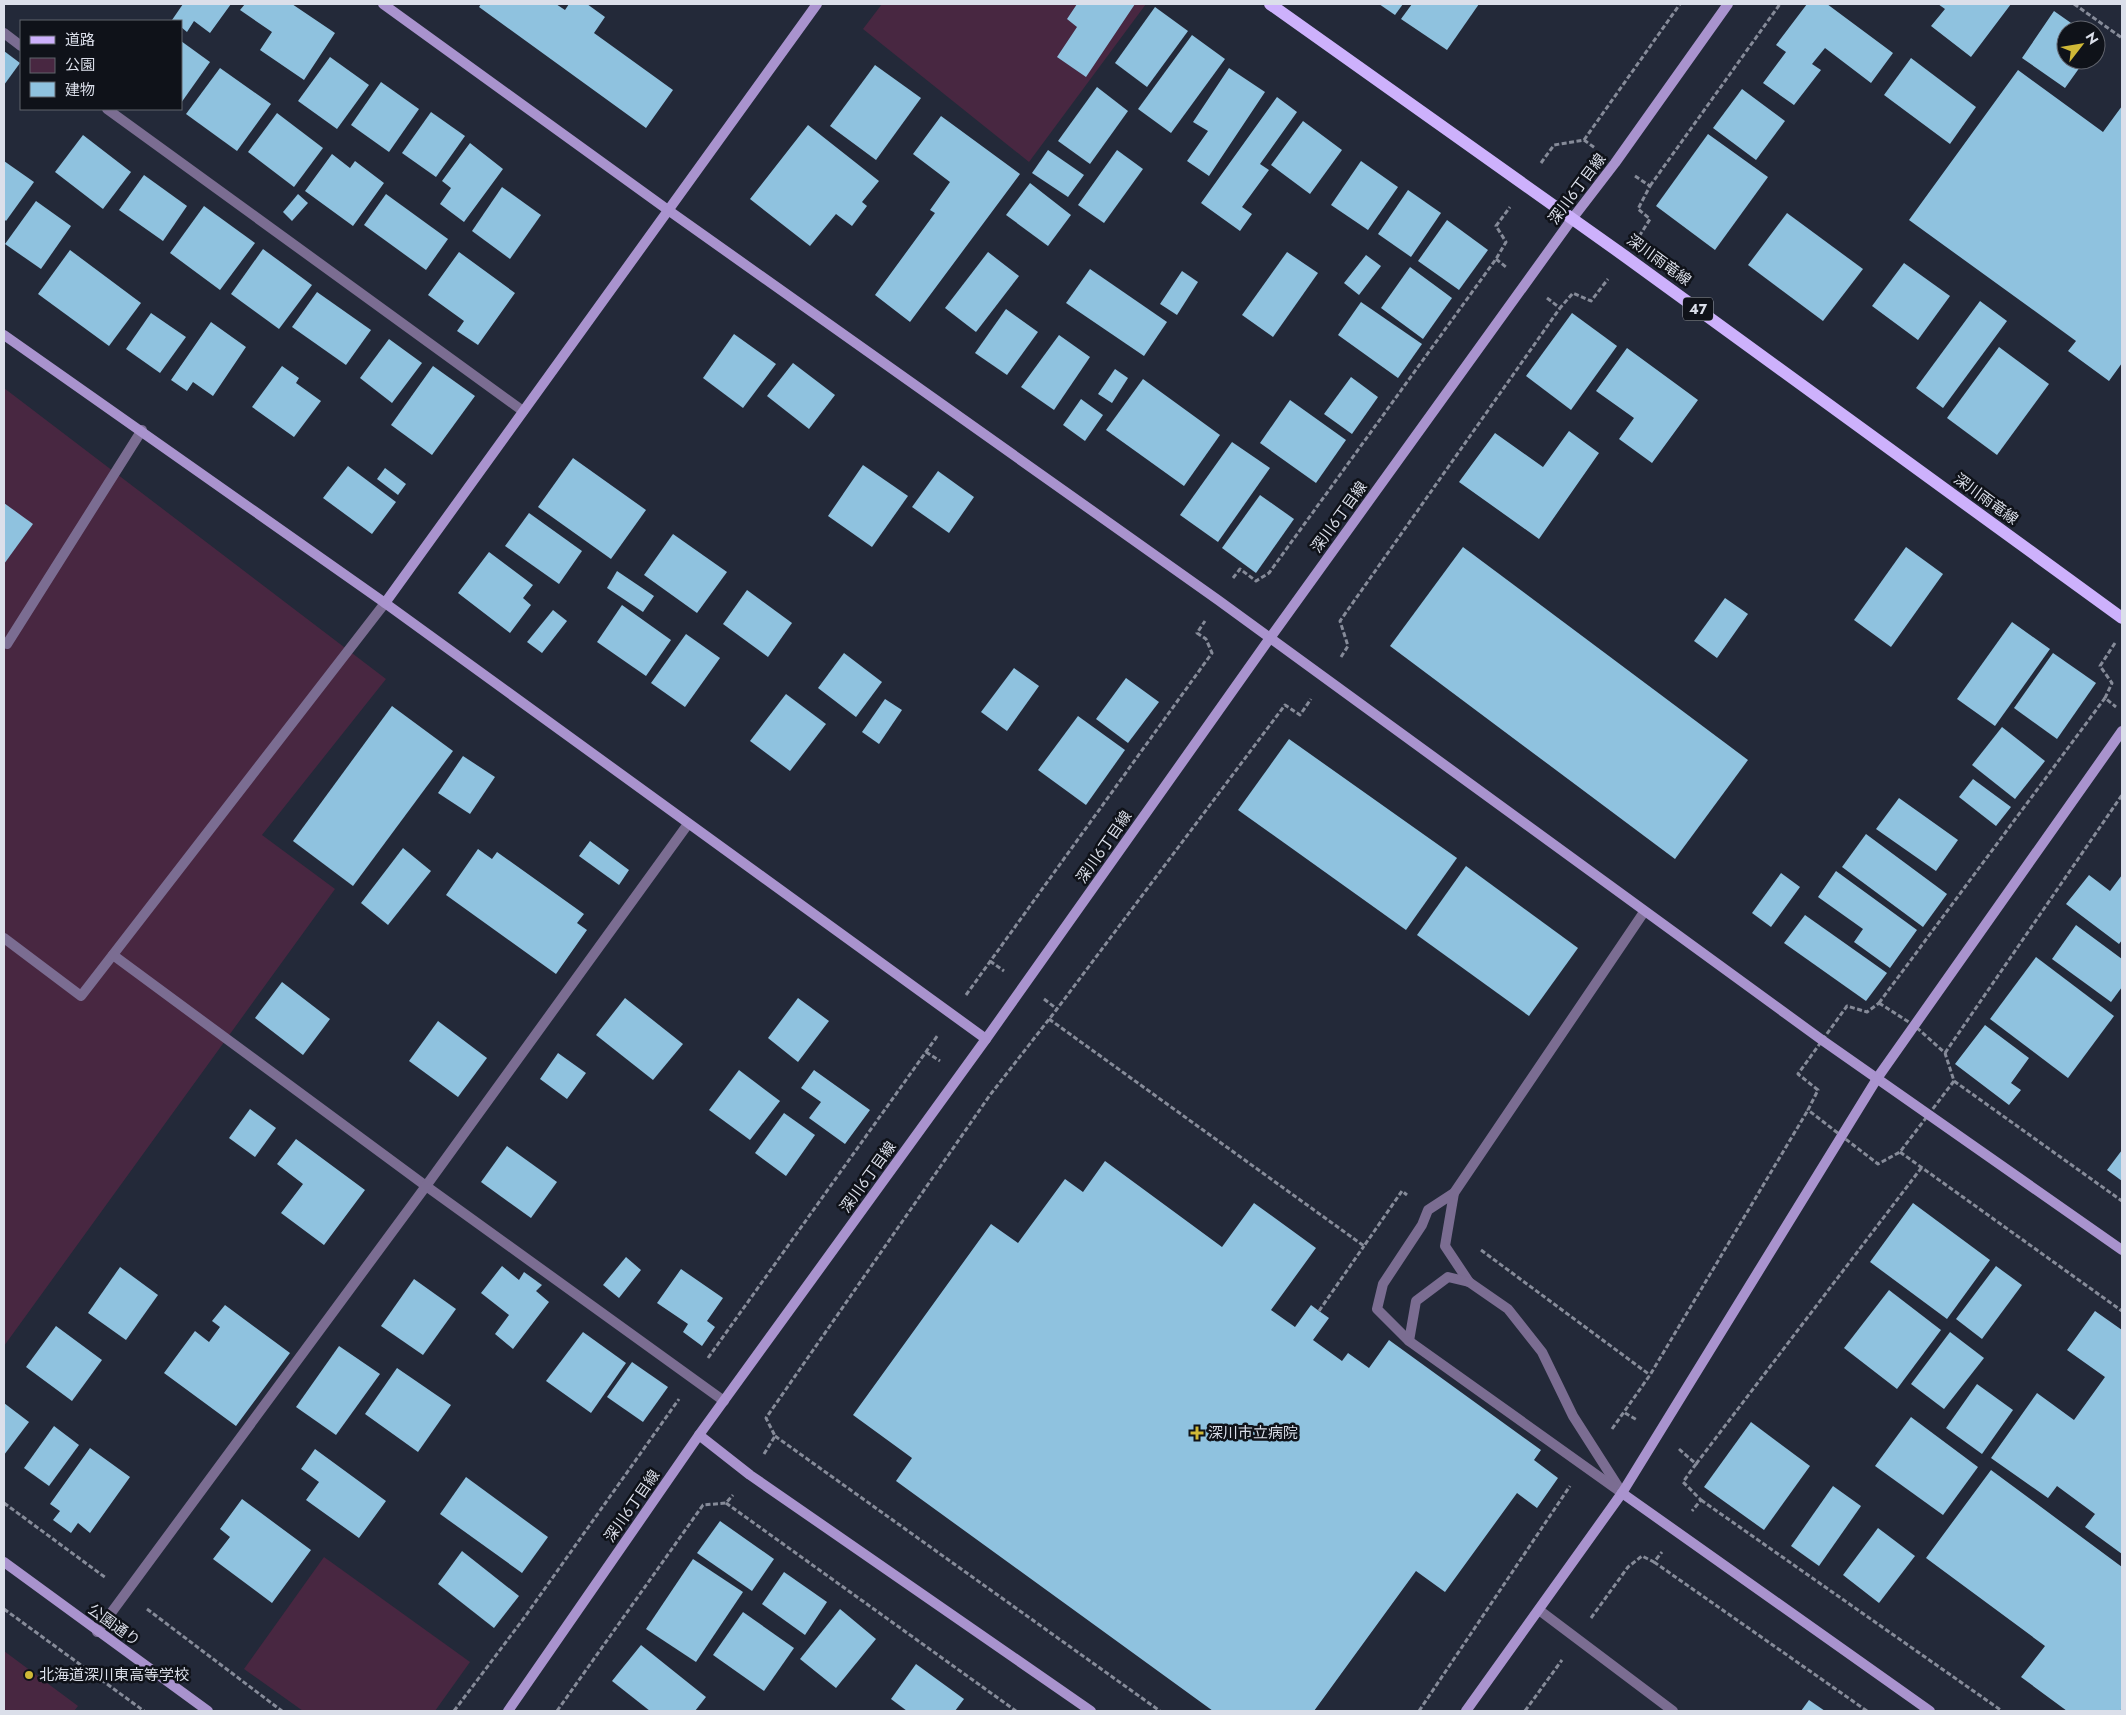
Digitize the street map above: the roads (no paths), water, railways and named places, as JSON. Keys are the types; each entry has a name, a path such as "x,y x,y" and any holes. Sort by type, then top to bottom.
{"main road":[{"name":"深川雨竜線","path":"1270,4 1572,218 2122,618"}],"street":[{"path":"383,4 668,210 1218,600 1822,1040 2122,1250"},
{"path":"4,938 81,996 385,603 817,4"},
{"name":"深川６丁目線","path":"508,1711 699,1435 986,1039 1270,638 1572,218 1615,163 1728,4"},
{"path":"4,34 20,45"},
{"path":"108,110 523,411"},
{"path":"4,335 142,430 385,603 986,1039"},
{"path":"7,644 142,430"},
{"path":"1466,1711 1622,1494 1878,1078 2122,732"},
{"path":"97,1632 426,1186 688,824"},
{"path":"1644,912 1454,1193 1428,1210 1422,1225 1383,1284 1377,1309 1409,1341 1930,1711"},
{"path":"113,955 426,1186 724,1402"},
{"path":"1454,1193 1445,1246 1469,1282"},
{"path":"1409,1341 1416,1302 1448,1277 1469,1282 1508,1309 1542,1352 1573,1416 1622,1494"},
{"path":"699,1435 750,1475 1091,1711"},
{"name":"公園通り","path":"4,1562 97,1632 208,1711"},
{"path":"1538,1610 1673,1711"}],"place":[{"name":"深川市立病院","path":"1197,1433"},
{"name":"北海道深川東高等学校","path":"29,1675"}]}
